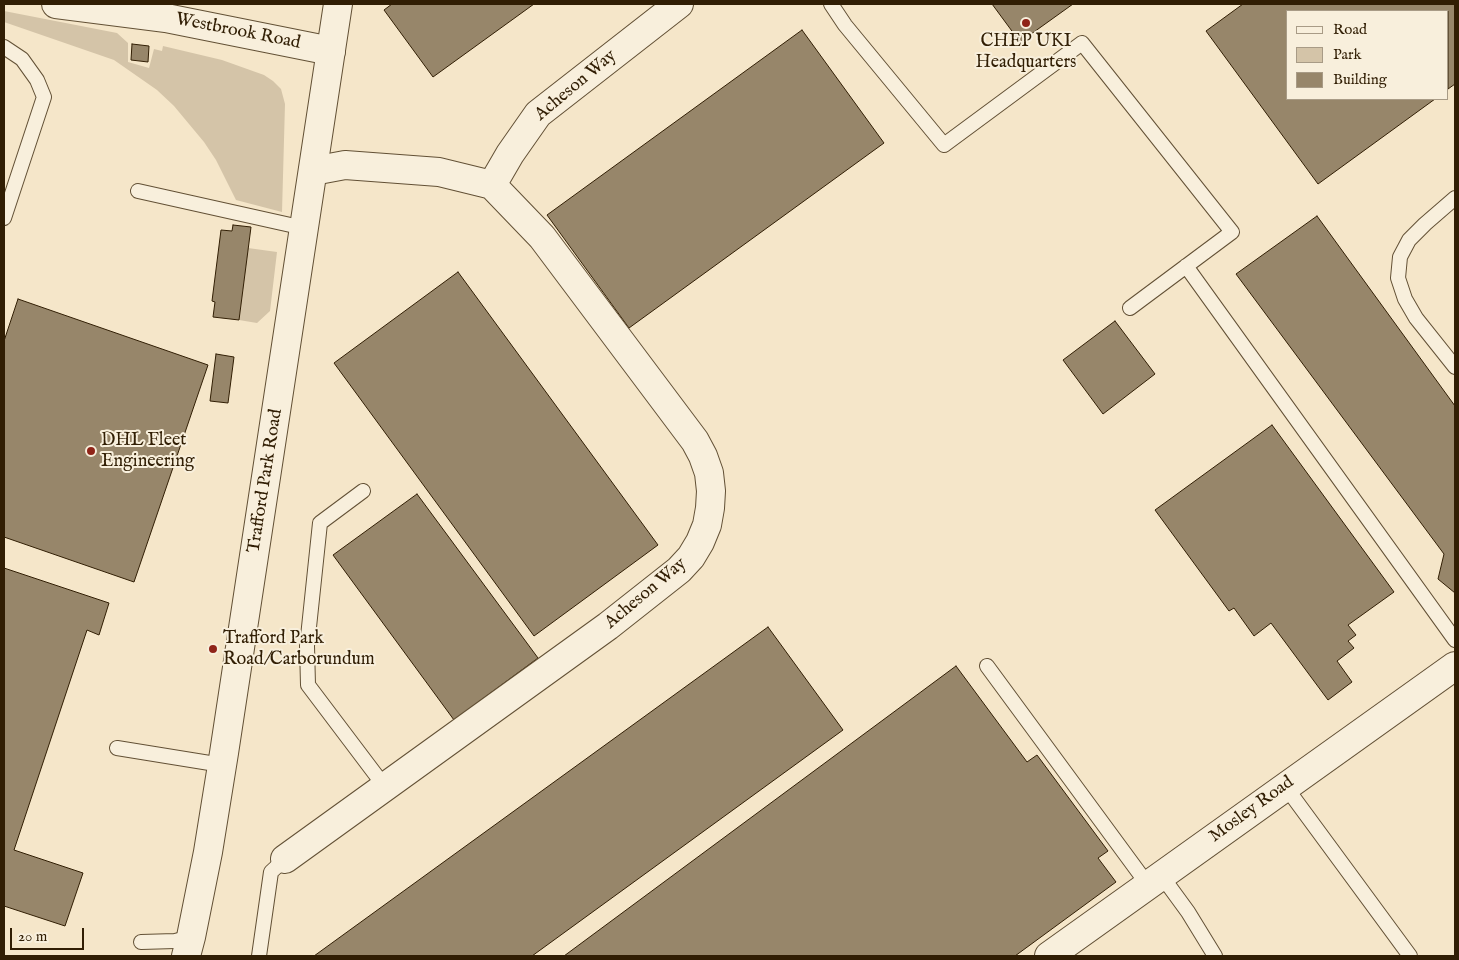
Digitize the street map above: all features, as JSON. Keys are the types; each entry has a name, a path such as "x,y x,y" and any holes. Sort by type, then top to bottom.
{"street":[{"name":"Westbrook Road","path":"56,4 166,18 331,50"},
{"name":"Trafford Park Road","path":"188,946 208,852 222,765 338,4"},
{"name":"Acheson Way","path":"285,859 608,626 679,570 691,557 700,542 707,525 711,491 703,456 695,441 542,237 492,185 510,154 538,114 679,4"},
{"path":"313,171 345,165 439,172 492,185"},
{"name":"Mosley Road","path":"1049,956 1455,666"}],"lane":[{"path":"831,4 845,25 944,145 1082,44 1232,232 1130,308"},
{"path":"4,47 22,59 37,80 44,97 4,218"},
{"path":"138,191 304,228"},
{"path":"1455,198 1424,224 1409,240 1400,257 1398,278 1405,299 1416,318 1455,367"},
{"path":"1186,266 1455,640"},
{"path":"363,491 320,523 307,646 308,684 386,787"},
{"path":"987,666 1155,880 1188,912 1214,956"},
{"path":"117,748 222,765"},
{"path":"1285,786 1410,956"},
{"path":"259,956 271,872 285,859"},
{"path":"141,942 175,941 188,946"}],"green space":[{"path":"4,11 117,33 128,43 128,62 149,68 154,49 162,51 163,46 222,60 264,75 273,81 281,89 285,104 282,212 236,200 216,160 204,142 174,106 157,90 114,60 4,22"},
{"path":"248,248 277,252 270,311 257,323 239,320"}],"building":[{"path":"392,4 534,4 433,77 384,10"},
{"name":"CHEP UKI Headquarters","path":"992,4 1073,4 1020,42"},
{"path":"1243,4 1455,4 1455,84 1449,88 1449,10 1286,10 1286,100 1434,100 1318,184 1206,31"},
{"path":"802,30 884,143 629,328 547,215"},
{"path":"132,44 149,46 148,62 131,60"},
{"path":"1317,216 1455,406 1455,593 1438,579 1444,554 1236,274"},
{"path":"233,225 251,227 239,320 213,317 215,302 212,301 221,230 232,231"},
{"path":"458,272 658,545 534,636 334,363"},
{"name":"DHL Fleet Engineering","path":"18,299 208,365 134,582 4,537 4,341"},
{"path":"1115,321 1155,374 1103,414 1063,360"},
{"path":"216,354 234,357 228,403 210,401"},
{"path":"1272,425 1394,592 1348,625 1356,635 1348,641 1354,648 1337,661 1352,682 1328,700 1271,623 1254,636 1234,608 1229,611 1155,510"},
{"path":"417,494 538,658 454,720 333,555"},
{"path":"4,568 109,603 99,635 87,630 14,850 83,873 65,926 4,906"},
{"path":"768,627 843,730 532,956 314,956"},
{"path":"956,666 1027,762 1037,755 1108,851 1098,858 1116,882 1015,956 564,956"}],"place":[{"name":"CHEP UKI Headquarters","path":"1026,23"},
{"name":"DHL Fleet Engineering","path":"91,451"},
{"name":"Trafford Park Road/Carborundum","path":"213,649"}]}
